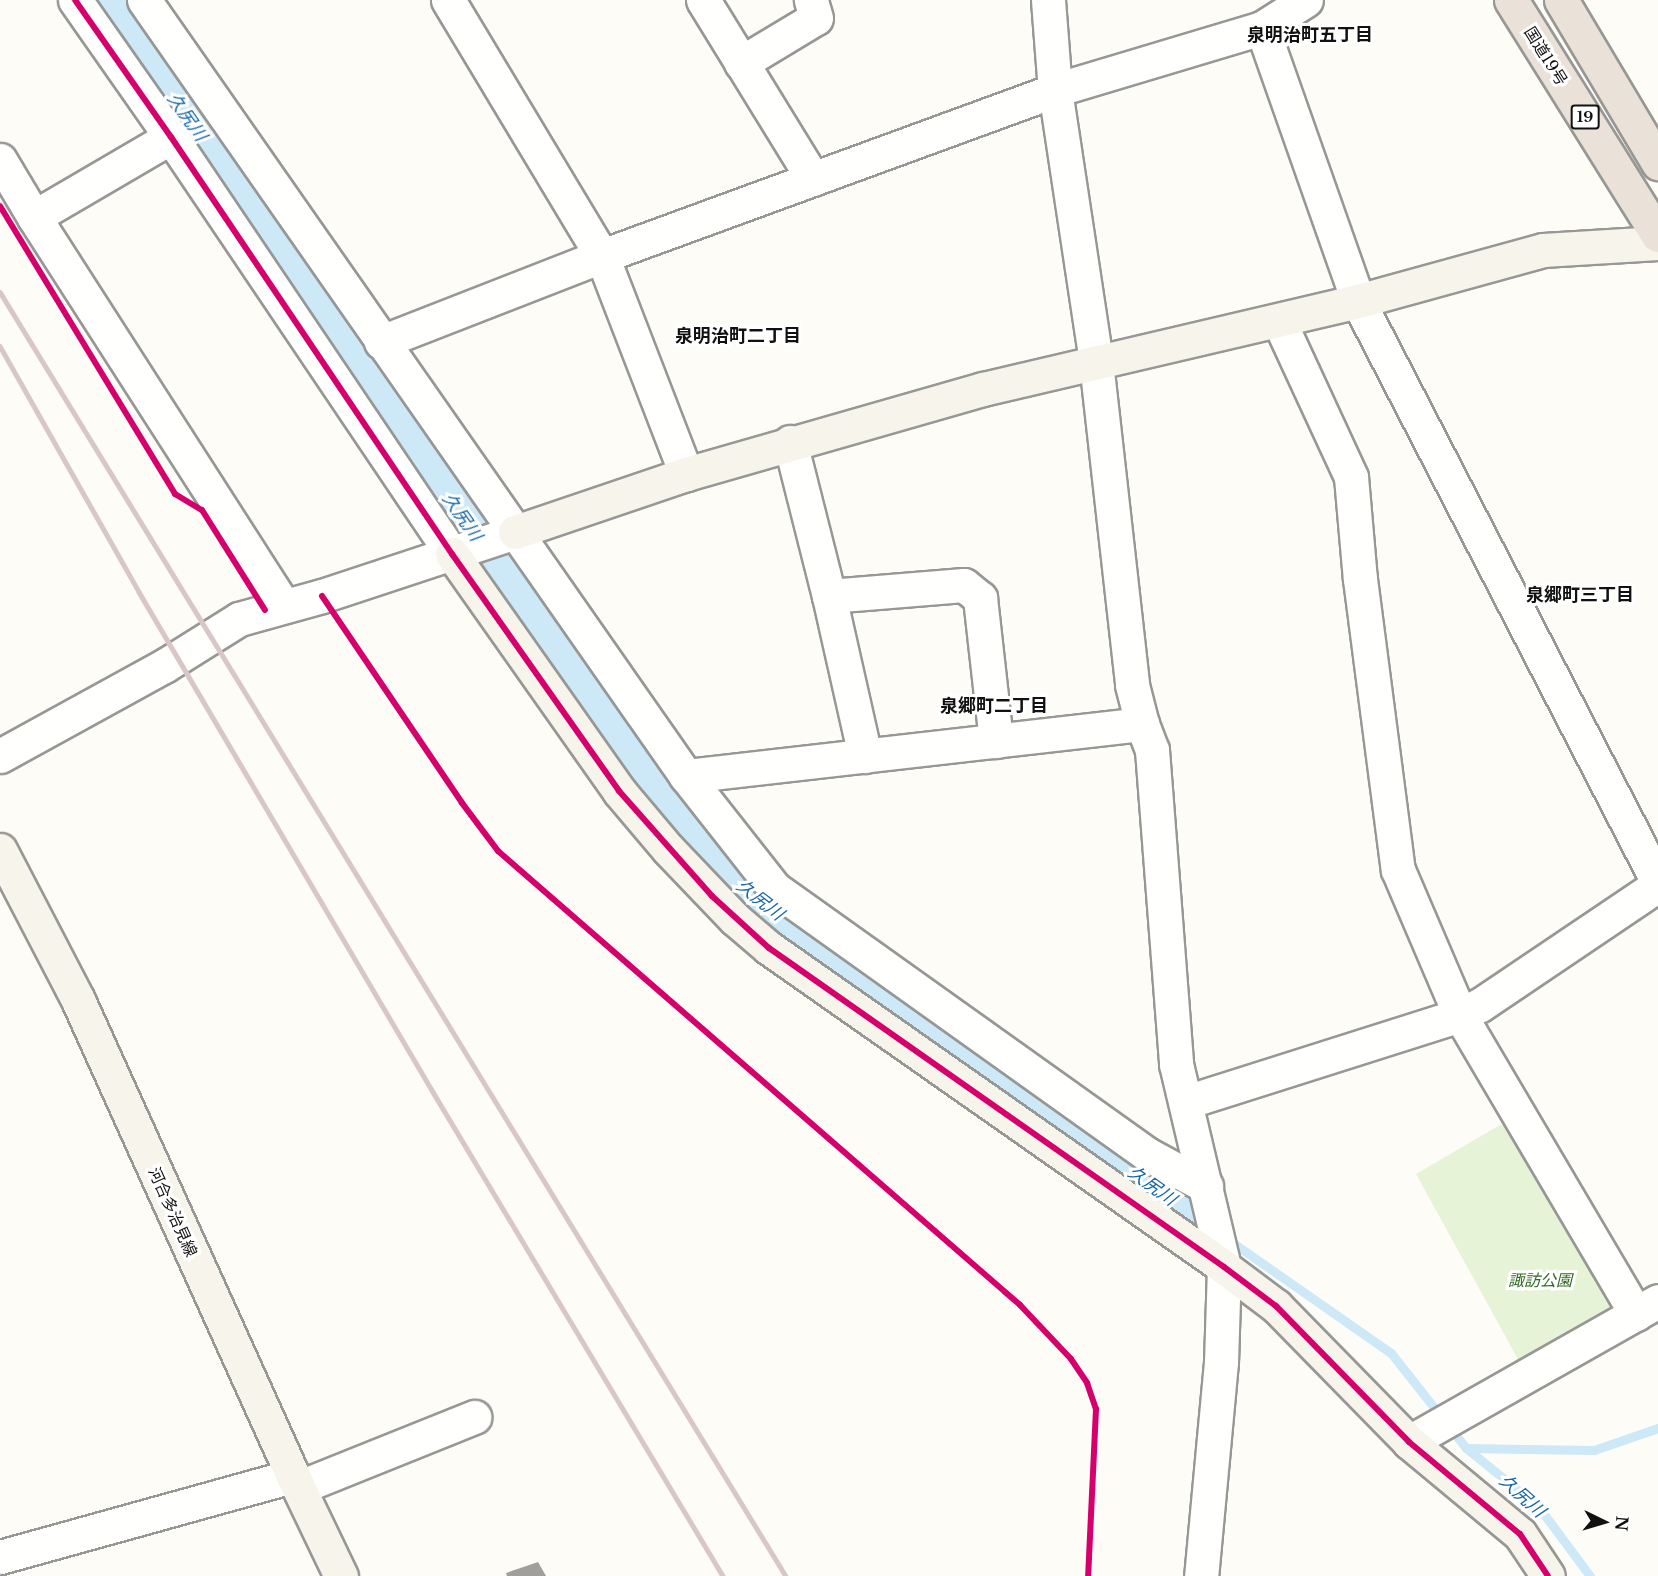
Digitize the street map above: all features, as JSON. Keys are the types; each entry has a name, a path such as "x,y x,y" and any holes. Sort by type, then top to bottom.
{"highway":[{"name":"国道19号","path":"1511,0 1658,235"},
{"name":"19","path":"1561,0 1658,164"}],"street":[{"path":"75,0 460,552 619,791 668,849 735,919 769,948 1224,1267 1276,1306 1409,1442 1520,1534 1548,1576"},
{"path":"144,0 381,342 507,536 686,776 774,888 1149,1155 1206,1186"},
{"path":"448,0 602,256 686,474"},
{"path":"703,0 813,179"},
{"path":"741,63 816,18 811,0"},
{"path":"1048,0 1055,90 1096,362 1132,685 1142,724 1152,750 1176,1064 1224,1267 1221,1362 1201,1576"},
{"path":"381,342 602,256 1055,90 1262,28 1306,0"},
{"path":"1186,1102 1460,1015 1480,1005 1658,884 1358,301 1262,28"},
{"path":"34,217 171,137"},
{"path":"0,160 34,217 284,606"},
{"path":"0,756 165,666 239,619 460,552 686,474 790,442 983,389 1279,321 1543,250 1658,243"},
{"path":"1279,321 1351,477 1360,579 1398,870 1460,1015 1647,1308 1409,1442"},
{"path":"790,442 829,596 865,756"},
{"path":"829,596 964,585 980,598 996,741"},
{"path":"686,776 1142,724"},
{"name":"河合多治見線","path":"0,850 78,1000 296,1482 341,1576"},
{"path":"0,1557 296,1482 474,1417"}],"green space":[{"name":"諏訪公園","path":"1500,1125 1517,1127 1620,1303 1519,1361 1416,1174"}],"building":[{"path":"538,1562 546,1576 507,1576 506,1573"}],"waterway":[{"name":"久尻川","path":"106,0 509,584 738,885 1182,1208"},
{"name":"久尻川","path":"1182,1208 1205,1224"},
{"name":"久尻川","path":"1226,1238 1391,1353 1466,1448 1538,1506 1590,1576"},
{"path":"1466,1448 1594,1450 1658,1428"}],"railway":[{"path":"0,292 786,1576"},
{"path":"0,346 139,592 433,1092 723,1576"}],"cycle path":[{"path":"75,0 171,137 452,554 619,791 712,896 769,948 1224,1267 1276,1306 1409,1442 1520,1534 1548,1576"},
{"path":"0,206 175,494 202,510 265,610"},
{"path":"322,596 462,803 498,851 1020,1305 1071,1359 1087,1383 1096,1409 1088,1576"}],"district":[{"name":"泉明治町五丁目","path":"1310,35"},
{"name":"泉明治町二丁目","path":"738,336"},
{"name":"泉郷町三丁目","path":"1580,595"},
{"name":"泉郷町二丁目","path":"994,706"}]}
